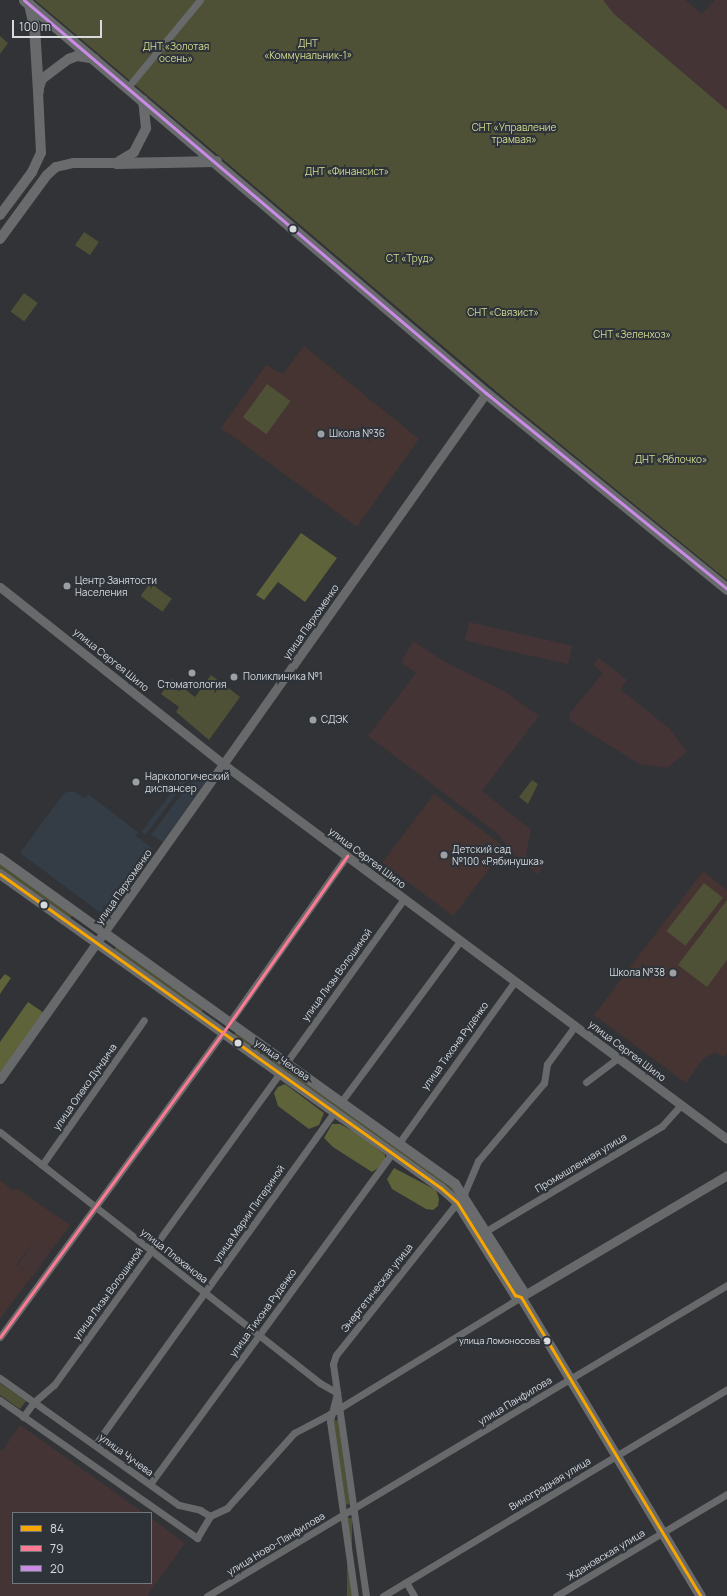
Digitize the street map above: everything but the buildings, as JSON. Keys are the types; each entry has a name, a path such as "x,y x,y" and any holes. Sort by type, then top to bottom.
{"main road":[{"path":"27,2 216,161 486,393 727,589"},
{"path":"0,215 38,161 41,146 34,26 27,2"},
{"path":"38,91 42,79 58,65 77,56 95,59"},
{"path":"116,163 134,152 142,139 146,116 143,100"},
{"path":"0,239 46,175 56,167 74,163 216,161"},
{"name":"улица Чехова","path":"0,858 448,1178 515,1295 521,1297 700,1596"},
{"name":"улица Чехова","path":"0,874 222,1034 392,1153 460,1198 486,1231 523,1291 521,1297"},
{"path":"222,1034 229,1023"}],"street":[{"path":"128,87 200,0"},
{"name":"улица Пархоменко","path":"0,1079 105,934 486,393"},
{"name":"улица Сергея Шило","path":"0,586 224,764 727,1139"},
{"path":"229,1023 347,856"},
{"name":"улица Лизы Волошиной","path":"286,1063 404,899"},
{"path":"341,1102 460,940"},
{"name":"улица Тихона Руденко","path":"399,1143 515,981"},
{"name":"улица Олеко Дундича","path":"42,1165 144,1020"},
{"name":"Энергетическая улица","path":"366,1596 340,1408 332,1364 336,1355 460,1198 478,1161 544,1083 547,1064 575,1026"},
{"path":"0,1337 94,1206 222,1034"},
{"path":"586,1082 618,1058"},
{"name":"улица Лизы Волошиной","path":"33,1403 54,1385 279,1074"},
{"name":"Промышленная улица","path":"486,1231 662,1126 681,1105"},
{"name":"улица Марии Питериной","path":"95,1444 334,1112"},
{"name":"улица Плеханова","path":"0,1132 259,1336 337,1393"},
{"name":"улица Тихона Руденко","path":"150,1484 392,1153"},
{"path":"0,1400 196,1538 210,1516 227,1508 294,1433 330,1414 521,1297 727,1175"},
{"name":"улица Панфилова","path":"354,1509 727,1285"},
{"name":"улица Чучева","path":"0,1378 33,1403 95,1444 179,1505 200,1510 210,1516"},
{"name":"Виноградная улица","path":"383,1596 727,1389"},
{"name":"Энергетическая улица","path":"337,1393 330,1414 355,1596"},
{"path":"23,1417 33,1403"},
{"name":"Ждановская улица","path":"556,1596 727,1494"},
{"name":"улица Ново-Панфилова","path":"207,1596 354,1509"},
{"path":"406,1582 414,1596"}],"shaded area":[{"path":"603,0 685,0 702,14 715,0 727,0 727,110 614,14"},
{"name":"Школа №36","path":"304,346 419,439 357,527 221,428 266,365 283,374"},
{"path":"469,622 572,646 568,664 465,641"},
{"path":"413,641 445,662 506,692 539,716 482,791 531,830 526,855 543,867 538,874 507,850 507,846 497,833 368,736 416,673 401,662"},
{"path":"599,658 627,680 620,689 670,729 687,752 667,768 639,764 569,720 570,713 603,673 593,665"},
{"path":"198,772 207,779 163,842 151,835"},
{"path":"186,773 190,776 145,835 141,832"},
{"path":"72,791 85,798 88,794 138,832 136,836 159,853 152,849 102,914 20,853 64,793"},
{"name":"Детский сад №100 «Рябинушка»","path":"434,794 505,848 453,916 382,863"},
{"name":"Школа №38","path":"703,871 727,890 727,1053 724,1057 715,1052 703,1059 686,1083 594,1015"},
{"path":"0,1180 14,1191 16,1188 70,1225 52,1250 36,1239 16,1265 32,1276 0,1319"},
{"path":"36,1239 52,1250 33,1277 17,1266"},
{"path":"20,1425 143,1512 12,1512 12,1584 152,1584 152,1519 185,1543 147,1596 0,1596 0,1450 2,1451"}],"green space":[{"path":"35,0 603,0 614,14 727,110 727,580 510,403"},
{"path":"0,36 8,43 0,54"},
{"path":"84,232 99,242 90,255 75,245"},
{"path":"24,293 38,303 24,322 10,312"},
{"path":"267,384 290,401 266,434 243,417"},
{"path":"301,533 337,558 305,602 278,582 264,600 256,595"},
{"path":"150,583 172,599 162,612 141,596"},
{"path":"211,675 240,697 209,740 176,712 179,707 161,694 172,679 195,697"},
{"path":"532,780 538,784 528,804 519,797"},
{"path":"0,862 73,914 69,920 0,870"},
{"path":"704,883 723,898 685,946 666,931"},
{"path":"727,900 727,960 707,987 678,965"},
{"path":"117,946 204,1009 200,1014 113,951"},
{"path":"5,974 11,978 0,994 0,980"},
{"path":"28,1002 44,1013 0,1074 0,1042"},
{"path":"236,1032 447,1181 456,1195 233,1036"},
{"path":"285,1084 324,1113 319,1125 309,1129 278,1106 274,1093 278,1087"},
{"path":"332,1124 340,1124 362,1136 385,1155 385,1163 372,1172 333,1147 324,1138"},
{"path":"394,1168 436,1190 439,1199 438,1206 433,1210 426,1209 392,1189 387,1179"},
{"path":"0,1383 26,1401 20,1409 0,1395"},
{"path":"338,1420 350,1504 345,1505 333,1421"},
{"path":"347,1518 352,1518 352,1596 347,1596"}],"transit line":[{"name":"20","path":"24,0 486,393 727,589"},
{"name":"79","path":"0,1337 222,1034 347,856"},
{"name":"84","path":"0,874 441,1188 457,1202 515,1295 521,1297 701,1596"}],"place":[{"name":"Школа №36","path":"321,434"},
{"name":"Центр Занятости Населения","path":"67,586"},
{"name":"Стоматология","path":"192,673"},
{"name":"Поликлиника №1","path":"234,677"},
{"name":"СДЭК","path":"313,720"},
{"name":"Наркологический диспансер","path":"136,782"},
{"name":"Детский сад №100 «Рябинушка»","path":"444,855"},
{"name":"Школа №38","path":"673,973"},
{"name":"улица Ломоносова","path":"547,1341"}],"park label":[{"name":"ДНТ «Коммунальник-1»","path":"308,48"},
{"name":"ДНТ «Золотая осень»","path":"176,52"},
{"name":"СНТ «Управление трамвая»","path":"514,132"},
{"name":"ДНТ «Финансист»","path":"347,172"},
{"name":"СТ «Труд»","path":"410,259"},
{"name":"СНТ «Связист»","path":"503,313"},
{"name":"СНТ «Зеленхоз»","path":"632,335"},
{"name":"ДНТ «Яблочко»","path":"671,460"}]}
